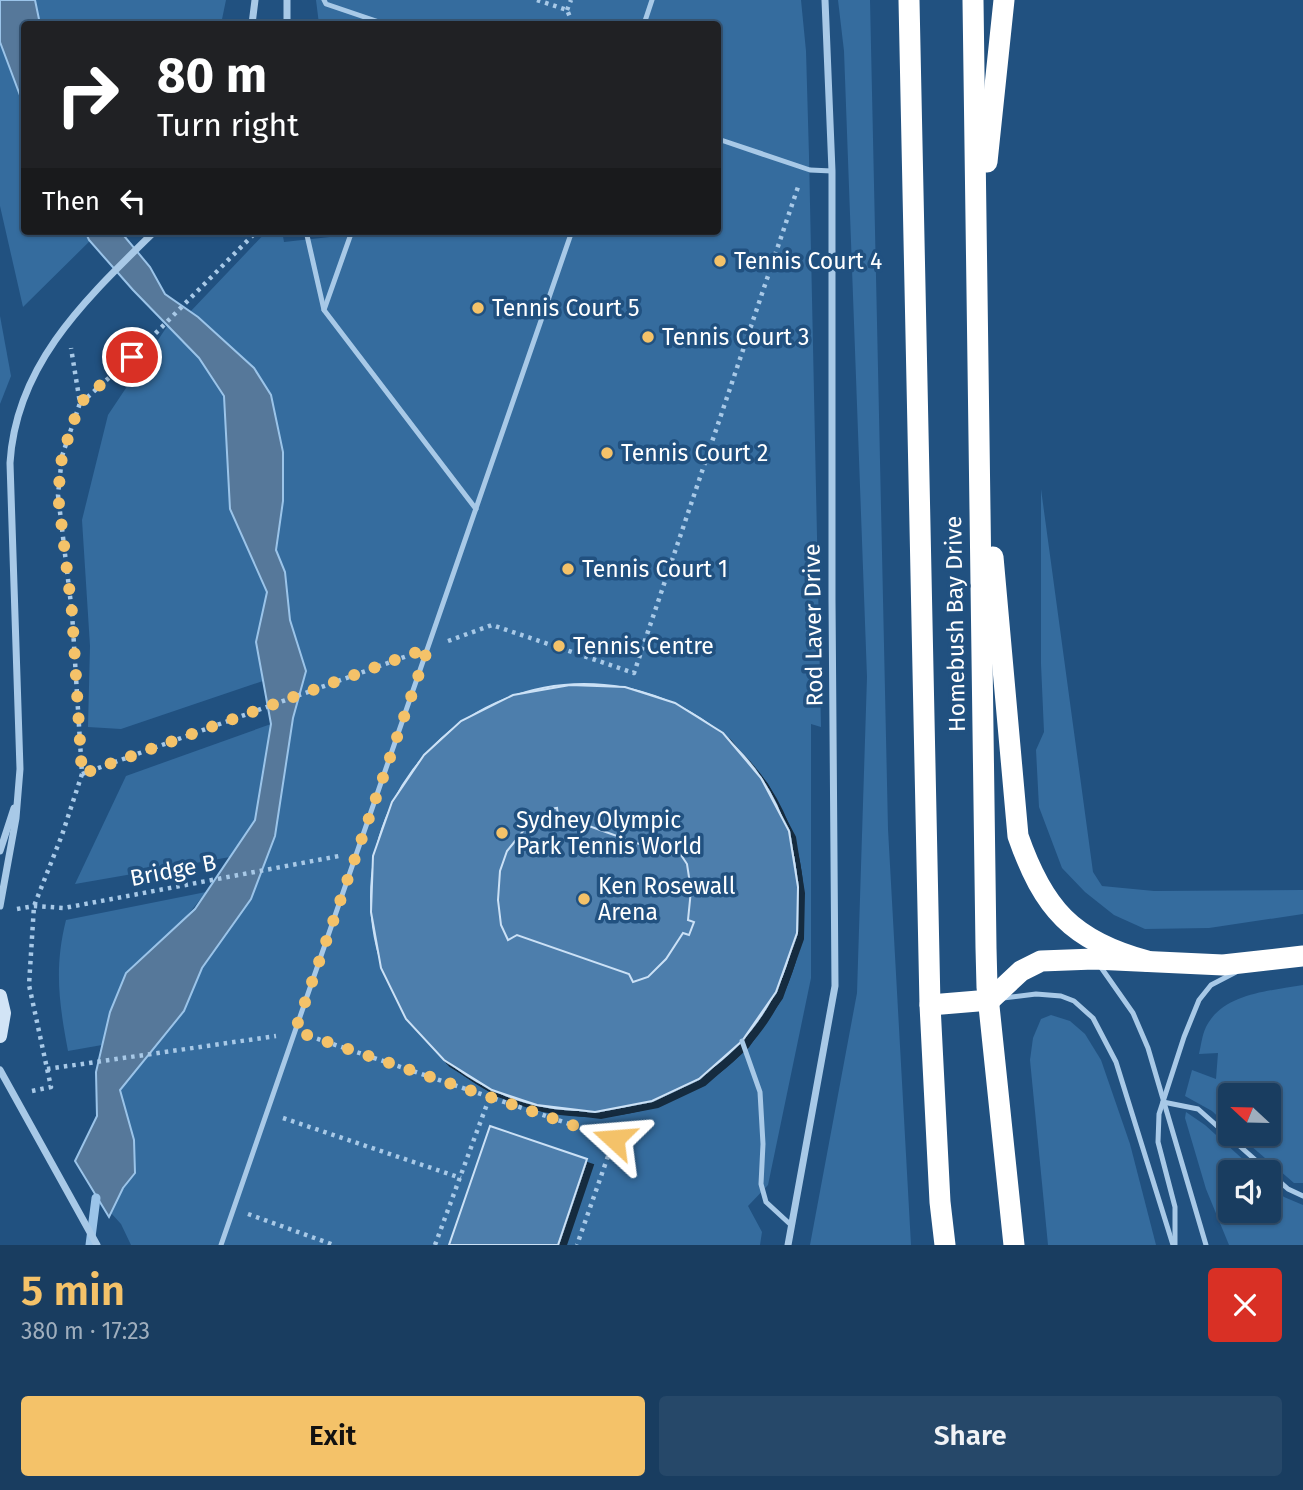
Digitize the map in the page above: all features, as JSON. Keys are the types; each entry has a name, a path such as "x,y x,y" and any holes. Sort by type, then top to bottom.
{"highway":[{"name":"Homebush Bay Drive","path":"973,0 987,987 1014,1245"},
{"path":"977,255 1004,0"},
{"name":"Homebush Bay Drive","path":"908,3 930,1005 940,1202 945,1245"},
{"path":"978,393 1018,836 1038,885 1061,915 1091,940 1124,955 1147,961"},
{"path":"930,1005 990,1000 1030,965 1090,953 1147,961 1223,965 1303,956"},
{"path":"997,1080 1029,1245"}],"street":[{"path":"252,21 255,0"},
{"path":"287,0 287,21"},
{"name":"Rod Laver Drive","path":"788,1245 835,986 831,599 832,171 825,0"},
{"path":"0,906 19,791 19,720 9,463 11,438 30,380 83,302 151,235"},
{"path":"0,851 19,791"},
{"path":"0,1036 5,1013 1,995"},
{"path":"0,1070 97,1245"}],"lane":[{"path":"324,0 326,4 377,21"},
{"path":"645,21 652,0"},
{"path":"721,140 804,168 832,171"},
{"path":"307,235 324,310 476,509"},
{"path":"324,310 351,235"},
{"path":"221,1245 571,235"},
{"path":"1061,915 1077,937"},
{"path":"1090,953 1133,1013 1148,1048 1206,1245"},
{"path":"1174,1245 1175,1207 1157,1122 1194,1010 1204,992 1221,979 1258,962"},
{"path":"990,1000 1053,994 1074,1001 1093,1018 1116,1062 1174,1245"},
{"path":"742,1041 760,1092 763,1144 761,1184 766,1202 791,1225"},
{"path":"1163,1102 1198,1109 1288,1189 1303,1196"}],"path":[{"path":"537,0 568,10"},
{"path":"571,0 568,10 572,21"},
{"path":"82,774 492,625 634,673 804,168"},
{"path":"80,403 132,357 253,235"},
{"path":"51,1087 29,985 34,906 82,774 72,612 58,495 62,456 80,403 76,367 66,327"},
{"name":"Bridge B","path":"34,906 64,908 357,853"},
{"path":"47,1069 295,1032 490,1096 614,1139 576,1245"},
{"path":"435,1245 490,1096"},
{"path":"267,1113 461,1178"},
{"path":"234,1209 334,1245"}],"shaded area":[{"path":"0,0 226,0 222,21 21,21 21,235 96,235 23,307 0,206"},
{"path":"0,0 35,0 39,21 21,21 21,98 0,42"},
{"name":"Tennis Centre","path":"316,0 801,0 806,51 809,156 821,727 811,724 811,978 768,1185 748,1206 762,1232 760,1245 131,1245 121,1224 111,1213 123,1188 135,1172 134,1140 120,1090 184,1011 202,968 251,899 275,836 293,718 306,671 290,620 285,572 276,550 283,501 283,452 271,395 254,368 190,312 263,235 283,235 284,242 339,235 721,235 721,21 319,21"},
{"path":"838,0 870,0 888,829 911,1245 810,1245 857,993 867,677 844,51"},
{"path":"87,235 123,235 150,267 165,294 198,317 254,368 271,395 283,452 283,501 276,550 285,572 290,620 306,671 293,718 275,836 251,899 202,968 184,1011 120,1090 134,1140 135,1173 123,1188 109,1217 75,1161 97,1116 96,1072 110,1012 126,973 195,909 255,820 271,724 256,642 267,592 230,509 224,396 199,358"},
{"path":"0,316 11,376 0,404"},
{"path":"168,325 199,358 224,396 230,509 267,592 256,642 263,681 121,729 88,727 90,646 82,520 108,415"},
{"path":"1041,489 1093,872 1102,886 1154,891 1303,890 1303,914 1209,928 1145,929 1114,915 1085,892 1062,868 1039,807 1036,750 1044,732 1041,664"},
{"path":"271,724 255,820 230,857 75,884 126,776"},
{"path":"206,892 110,1012 102,1045 68,1051 59,986 60,954 66,920"},
{"path":"1303,985 1303,1183 1294,1183 1281,1172 1281,1160 1267,1160 1251,1146 1281,1146 1281,1083 1218,1083 1218,1117 1185,1096 1192,1070 1216,1079 1218,1053 1199,1054 1205,1030 1214,1016 1235,1000"},
{"path":"1051,1015 1070,1021 1085,1034 1101,1060 1130,1144 1156,1245 1048,1245 1030,1060 1033,1038 1041,1019"},
{"path":"1186,1112 1218,1137 1218,1146 1228,1146 1244,1160 1218,1160 1218,1218 1206,1189 1185,1118"},
{"path":"1281,1194 1303,1205 1303,1245 1229,1245 1220,1223 1281,1223"}],"building":[{"name":"Ken Rosewall Arena","path":"584,684 626,688 666,700 702,720 735,746 761,779 781,815 793,855 797,897 793,939 781,979 761,1015 735,1048 702,1074 666,1094 626,1106 584,1110 542,1106 502,1094 466,1074 433,1048 407,1015 387,979 375,939 371,897 375,855 387,815 407,779 433,746 466,720 502,700 542,688"},
{"name":"Ken Rosewall Arena","path":"570,685 625,687 675,703 723,733 761,778 789,831 798,887 797,933 776,992 742,1041 699,1079 652,1101 595,1112 537,1105 492,1090 444,1060 406,1019 381,968 371,912 373,856 392,802 424,755 461,721 513,695","holes":["557,808 558,815 670,855 679,852 687,864 691,890 688,920 694,922 689,935 683,933 666,959 648,977 633,982 629,974 517,935 508,940 501,925 498,900 500,871 507,851 528,825 550,809"]},
{"path":"490,1126 587,1159 558,1245 449,1245"}],"waterway":[{"path":"90,1245 96,1198"}],"place":[{"name":"Tennis Court 4","path":"720,261"},
{"name":"Tennis Court 5","path":"478,308"},
{"name":"Tennis Court 3","path":"648,337"},
{"name":"Tennis Court 2","path":"607,453"},
{"name":"Tennis Court 1","path":"568,569"},
{"name":"Tennis Centre","path":"559,646"},
{"name":"Sydney Olympic Park Tennis World","path":"502,833"},
{"name":"Ken Rosewall Arena","path":"584,899"}],"route":[{"path":"132,357 80,403 62,456 58,495 72,612 82,774 428,648 295,1031 614,1139"}]}
